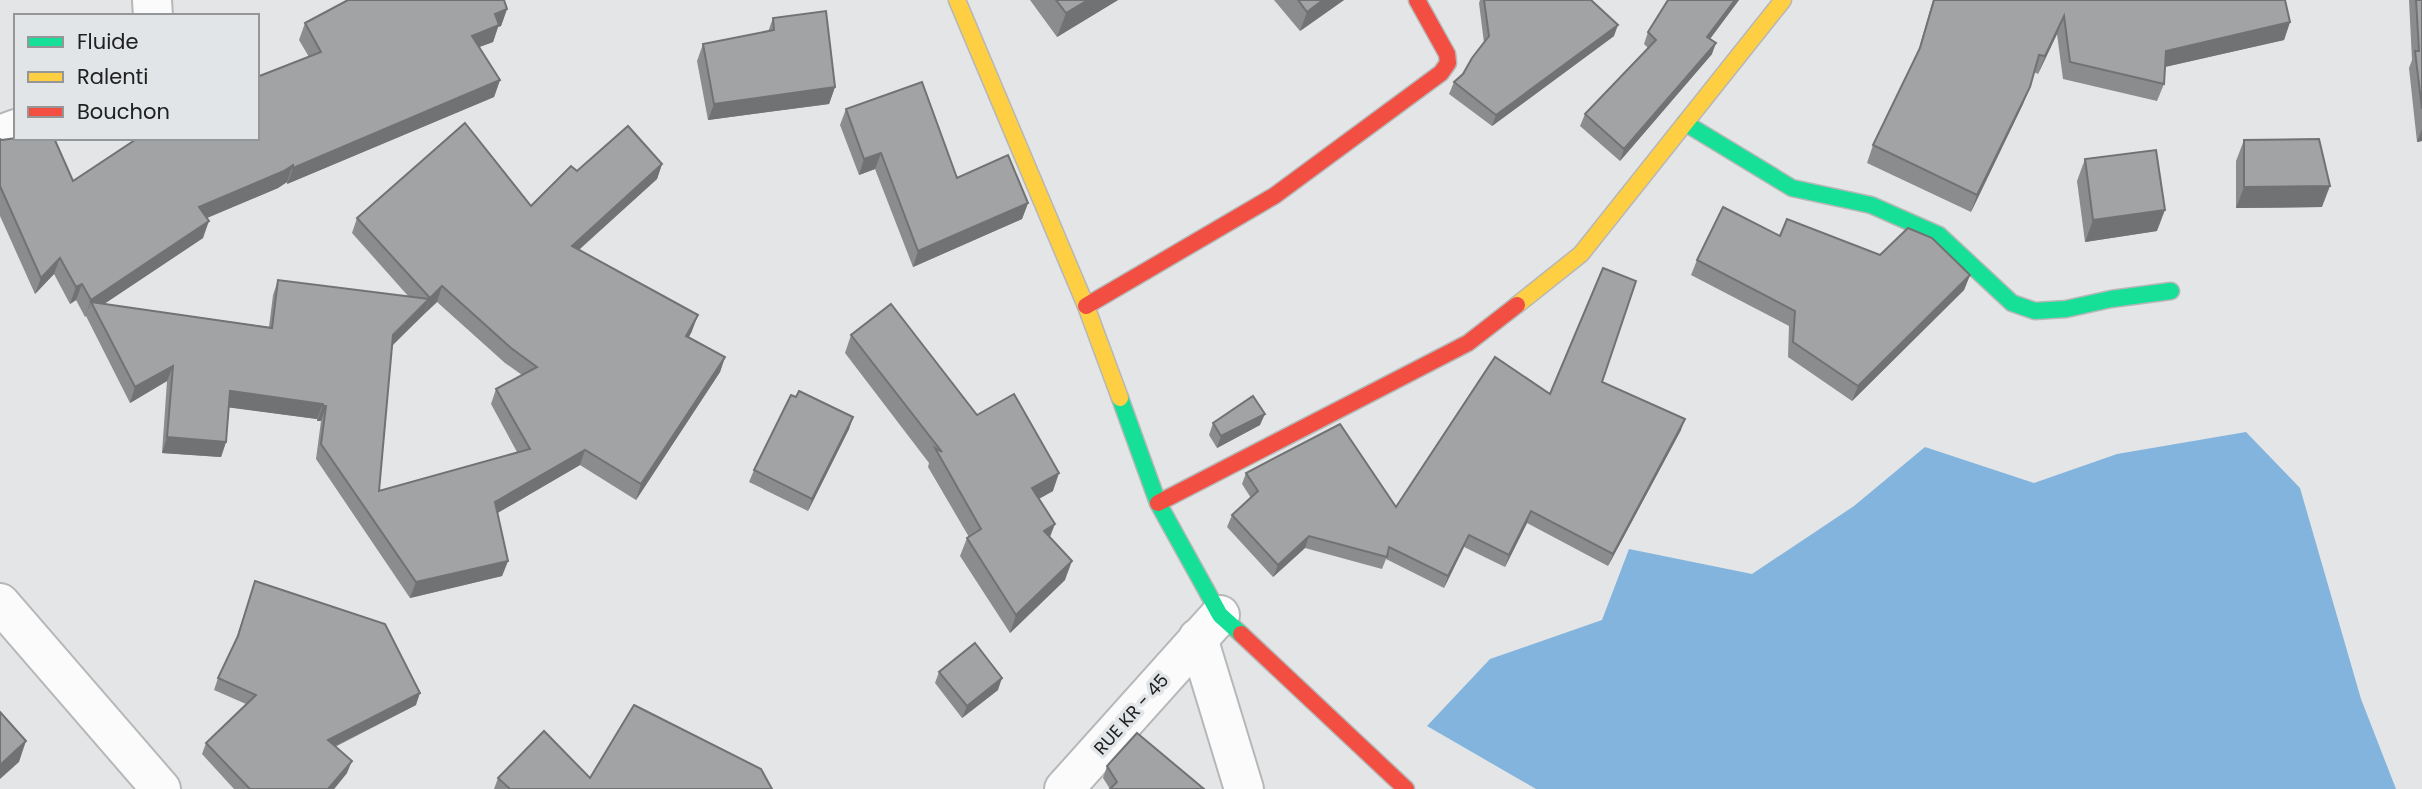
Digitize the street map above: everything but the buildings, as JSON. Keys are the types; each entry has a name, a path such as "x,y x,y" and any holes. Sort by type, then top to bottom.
{"street":[{"path":"957,0 1086,306 1158,503 1209,627 1244,789"},
{"path":"1086,306 1274,196 1441,73 1448,63 1447,54 1417,0"},
{"path":"1158,503 1468,343 1581,254 1783,0"},
{"path":"1685,123 1792,188 1871,205 1939,235 1984,280 2012,303 2035,311 2066,309 2111,299 2171,291"},
{"path":"0,603 161,789"},
{"path":"1209,627 1406,789"},
{"name":"RUE KR - 45","path":"1064,789 1209,627"}],"water":[{"path":"2246,432 2300,488 2361,699 2396,789 1536,789 1427,726 1490,659 1602,620 1629,549 1752,574 1854,506 1925,447 2034,483 2117,454"}],"traffic: fast":[{"path":"1685,123 1792,188 1871,205 1939,235 2012,303 2035,311 2066,309 2111,299 2171,291"},
{"path":"1120,398 1158,503 1220,615 1241,634"}],"traffic: slow":[{"path":"957,0 1086,306 1120,398"},
{"path":"1517,305 1581,254 1783,0"}],"traffic: jam":[{"path":"1086,306 1274,196 1441,73 1448,63 1447,54 1417,0"},
{"path":"1158,503 1468,343 1517,305"},
{"path":"1241,634 1406,789"}]}
